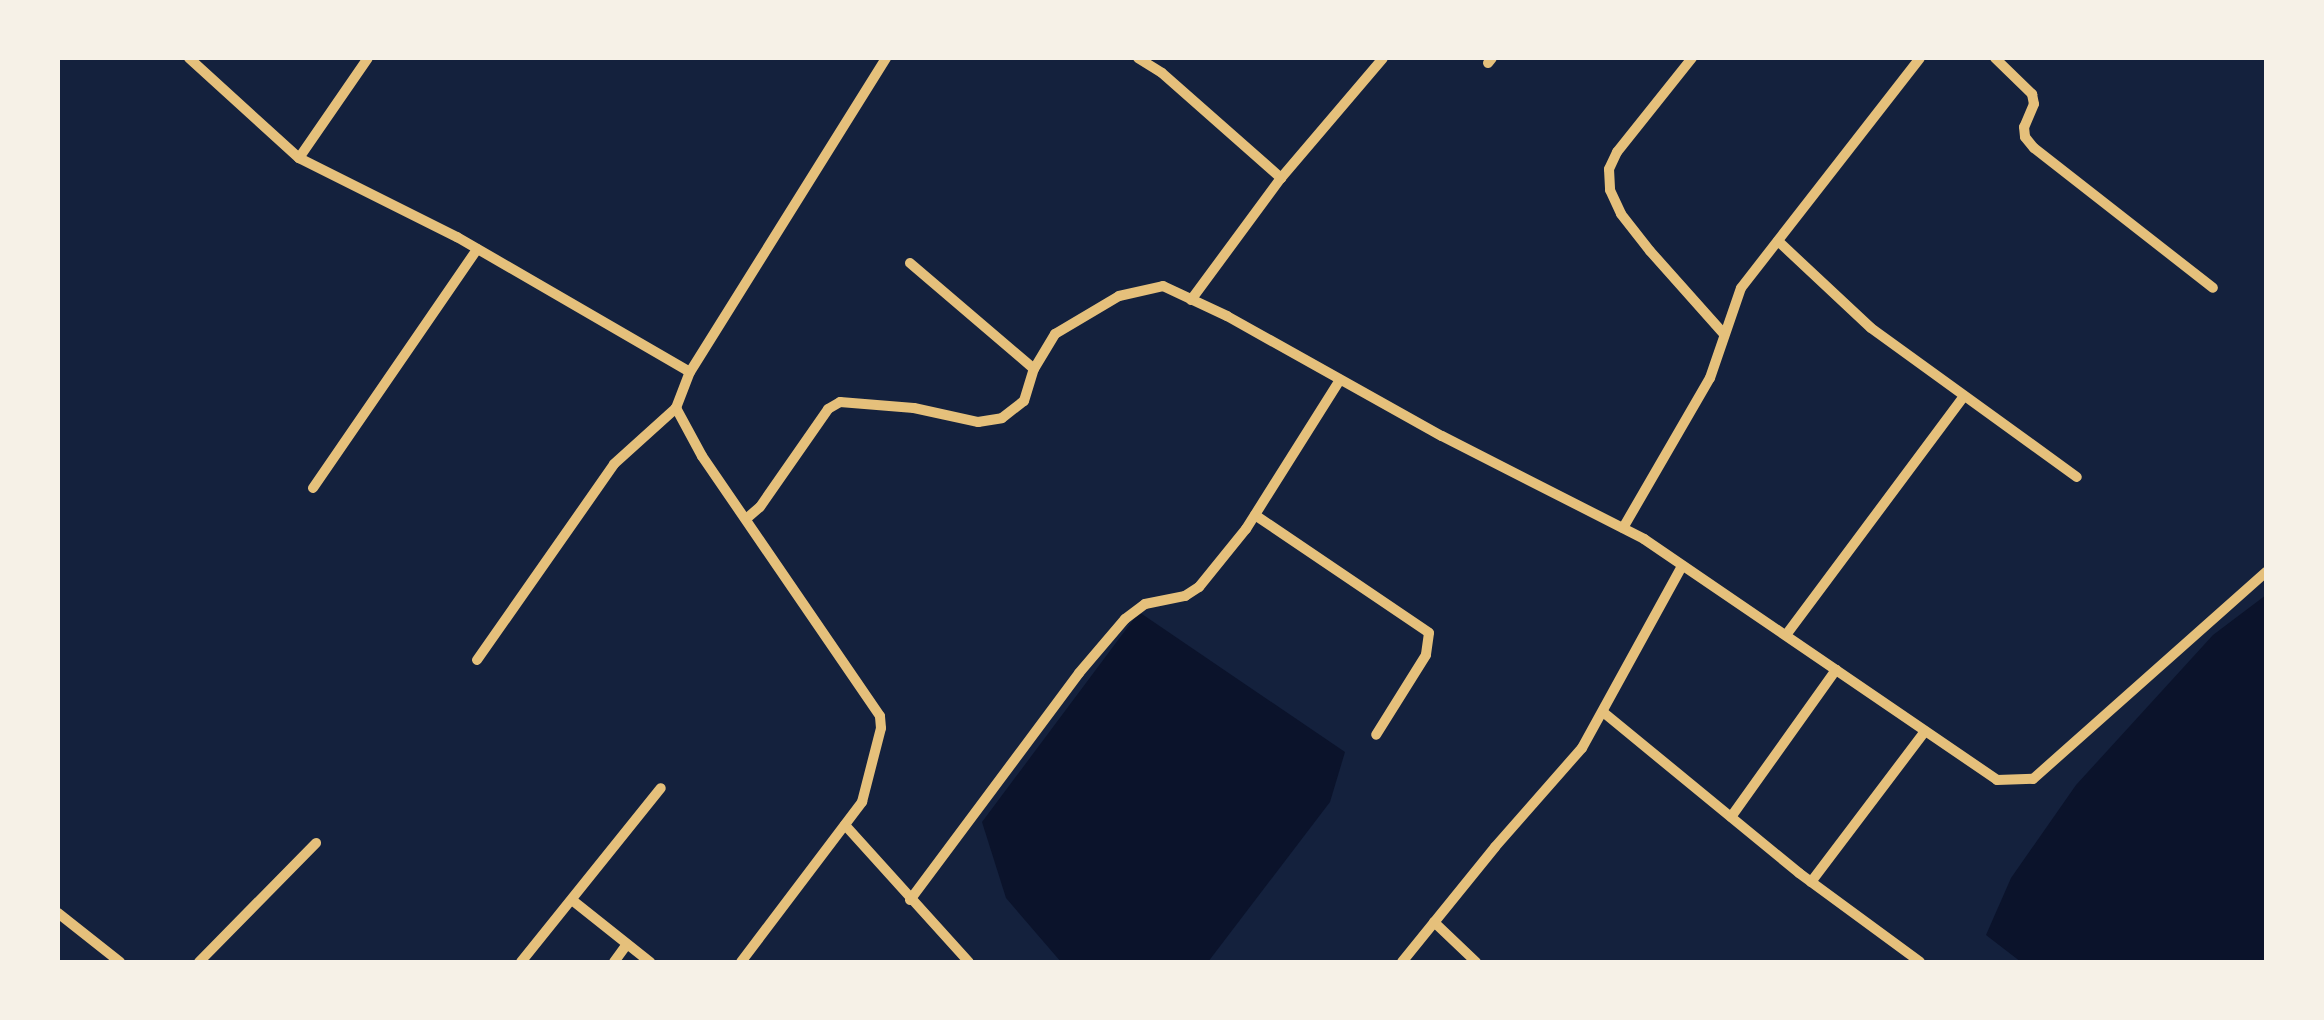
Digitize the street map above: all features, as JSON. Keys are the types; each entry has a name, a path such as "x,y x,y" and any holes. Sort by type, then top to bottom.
{"street":[{"path":"189,58 299,158 477,249 690,372"},
{"path":"299,158 368,58"},
{"path":"477,660 614,464 676,408 690,372 886,58"},
{"path":"1138,58 1162,72 1282,178"},
{"path":"1191,300 1282,178 1383,58"},
{"path":"1692,58 1617,152 1609,169 1610,190 1621,214 1650,252 1723,333"},
{"path":"1622,528 1710,378 1742,288 1920,58"},
{"path":"1995,58 2032,94 2034,104 2024,127 2025,138 2034,148 2212,288"},
{"path":"1778,242 1871,328 2077,477"},
{"path":"312,488 477,249"},
{"path":"910,263 1034,369"},
{"path":"746,519 760,507 828,408 840,402 914,408 978,422 1002,418 1024,401 1034,369 1056,334 1119,296 1164,286 1622,528 1997,780 2033,780 2266,572"},
{"path":"910,900 1079,673 1124,619 1145,604 1185,596 1199,586 1255,514 1340,380"},
{"path":"1786,635 1964,396"},
{"path":"676,408 702,456 880,716 881,728 868,768 870,781 844,826 741,962"},
{"path":"1255,514 1430,633 1426,654 1376,735"},
{"path":"1402,962 1495,846 1546,794 1582,748 1682,566"},
{"path":"1730,817 1836,670"},
{"path":"1603,712 1811,882 1920,962"},
{"path":"1811,882 1925,731"},
{"path":"521,962 660,788"},
{"path":"844,826 969,962"},
{"path":"198,962 316,843"},
{"path":"572,900 650,962"},
{"path":"58,913 120,962"},
{"path":"1434,922 1476,962"},
{"path":"614,962 627,944"}],"water":[{"path":"2266,595 2266,962 2021,962 1986,935 2011,878 2076,785 2213,635"},
{"path":"1139,612 1345,752 1330,802 1208,962 1061,962 1006,898 982,822"}]}
